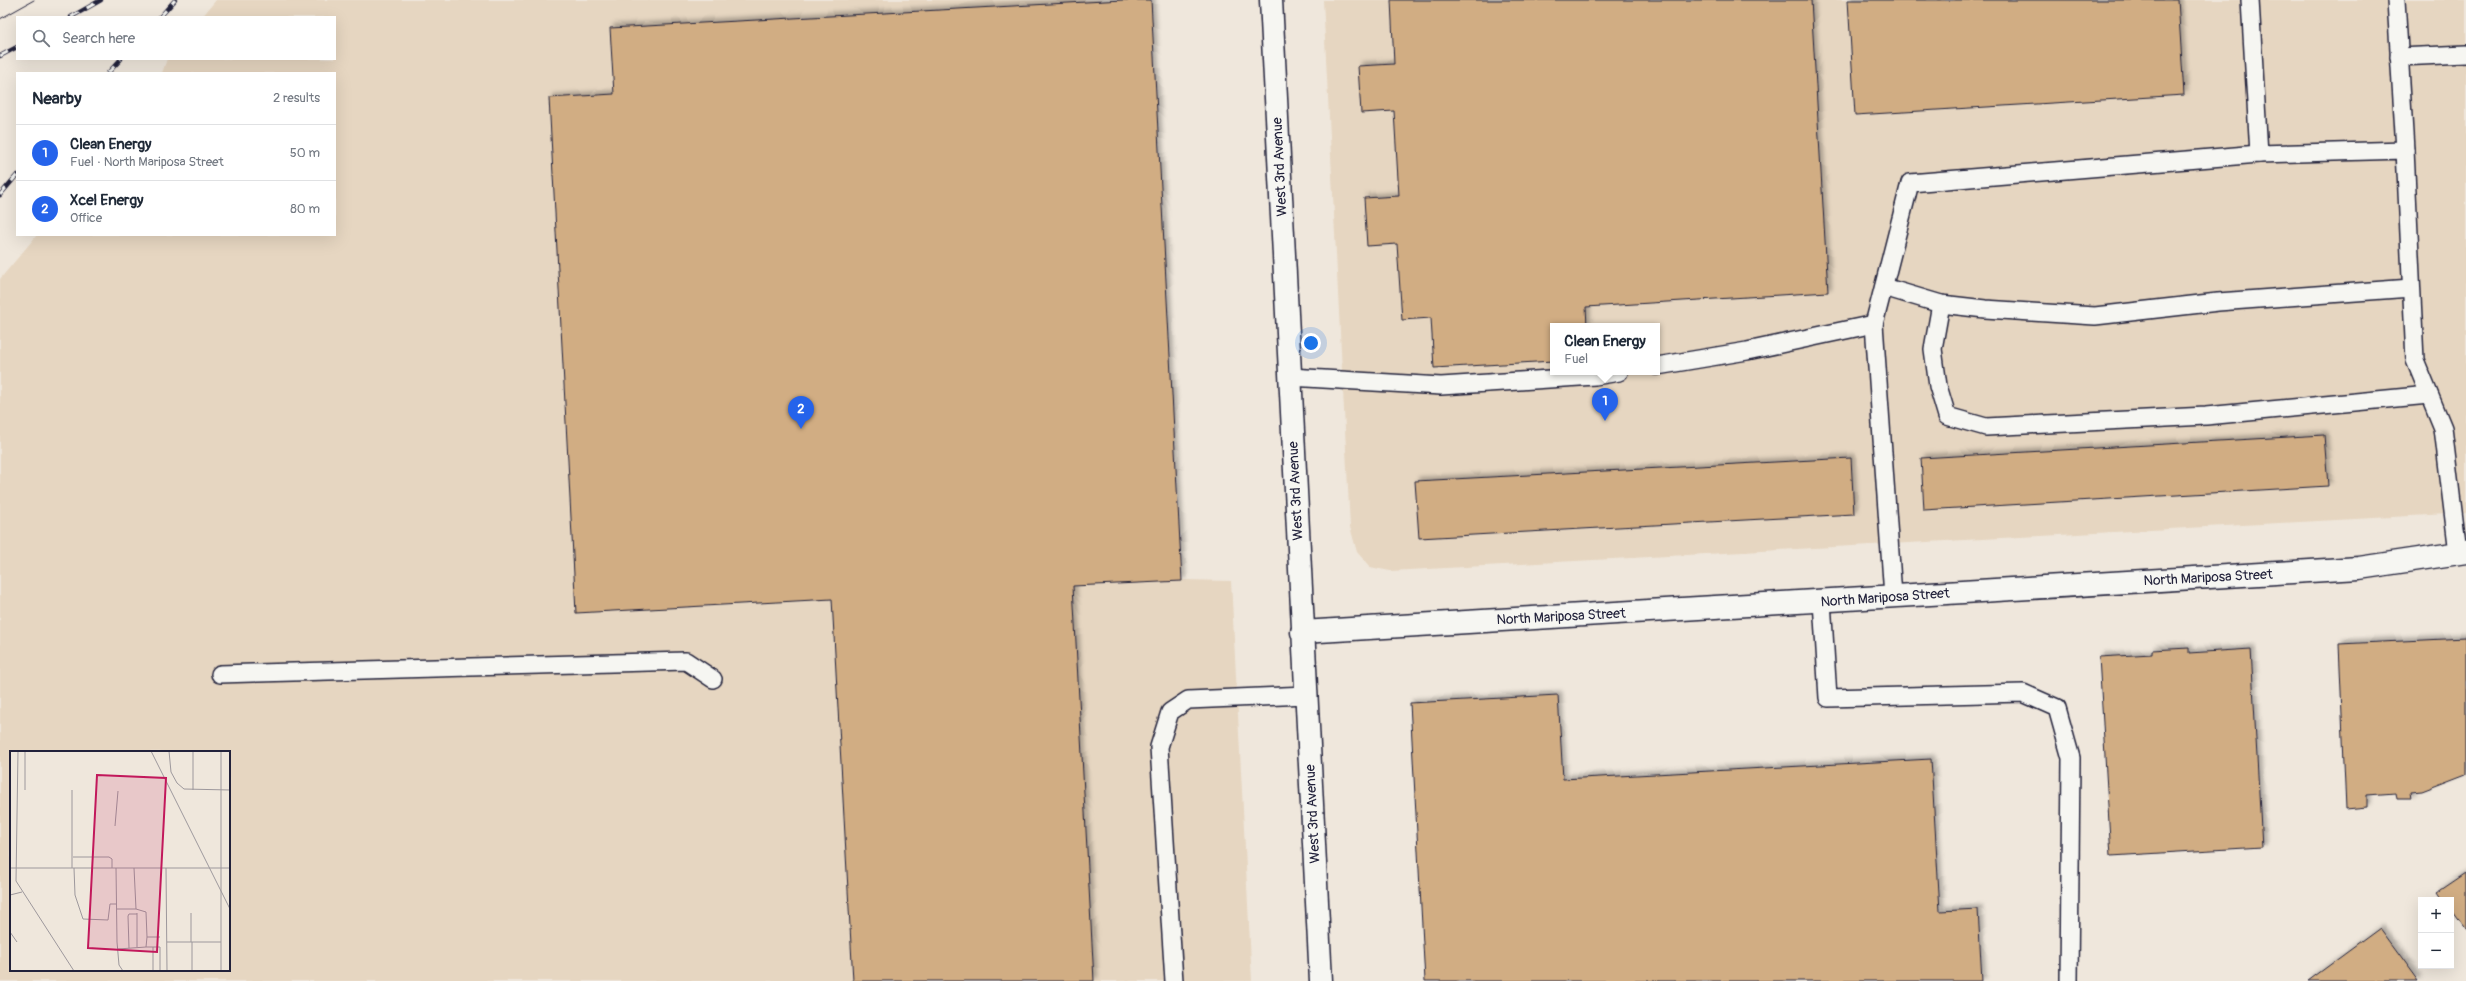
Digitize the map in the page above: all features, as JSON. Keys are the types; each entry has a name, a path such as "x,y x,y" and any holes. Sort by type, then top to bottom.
{"street":[{"name":"West 3rd Avenue","path":"1271,0 1302,632 1321,981"},
{"name":"North Mariposa Street","path":"1302,632 2359,568 2462,552"}],"lane":[{"path":"2250,0 2259,154"},
{"path":"2396,0 2405,150 2414,360 2443,428 2462,552"},
{"path":"2399,57 2466,54"},
{"path":"1894,596 1874,324 1910,183 2259,154 2405,150"},
{"path":"1884,287 1941,304 1985,309 2095,316 2218,302 2411,288"},
{"path":"1941,304 1933,349 1938,386 1947,416 1986,427 2206,416 2429,395"},
{"path":"1660,366 1748,351 1874,324"},
{"path":"1290,377 1441,386 1601,375"},
{"path":"1822,601 1828,698 2023,692 2057,708 2070,758 2068,981"},
{"path":"220,674 686,661 713,679"},
{"path":"1174,981 1159,747 1170,712 1188,700 1306,695"}],"shaded area":[{"path":"216,0 1151,0 1182,580 1231,581 1252,981 0,981 0,279 36,236 336,236 336,72 162,72 167,60 336,60 336,16 203,16"},
{"path":"1323,0 2466,0 2466,513 1390,571 1370,567 1357,552 1350,527"}],"building":[{"path":"1123,0 1151,0 1182,581 1073,586 1094,981 853,981 832,599 576,613 549,98 614,94 610,28"},
{"path":"1391,0 1811,0 1828,292 1586,307 1587,323 1550,323 1550,361 1434,368 1431,318 1402,320 1397,244 1367,246 1364,198 1399,196 1394,111 1361,113 1358,66 1394,64"},
{"path":"1848,0 2178,0 2184,95 1855,115"},
{"path":"2324,435 2328,486 1924,510 1921,458"},
{"path":"1851,458 1854,514 1419,538 1415,481"},
{"path":"2466,638 2466,774 2422,791 2411,792 2412,799 2397,799 2396,793 2367,795 2367,807 2346,809 2339,644"},
{"path":"2189,648 2189,653 2251,649 2262,847 2111,856 2099,657 2152,654 2152,650"},
{"path":"1558,695 1563,779 1931,759 1940,911 1978,909 1982,981 1425,981 1410,703"},
{"path":"2466,872 2466,931 2454,914 2454,897 2442,897 2438,891"},
{"path":"2380,928 2419,981 2308,981"}],"tram line":[{"path":"0,19 34,0"}],"railway":[{"path":"73,16 101,0"},
{"path":"161,16 175,0"},
{"path":"0,56 16,48"},
{"path":"109,72 120,60"},
{"path":"0,195 16,176"}],"place":[{"name":"Clean Energy","path":"1605,421"},
{"name":"Xcel Energy","path":"801,429"}]}
